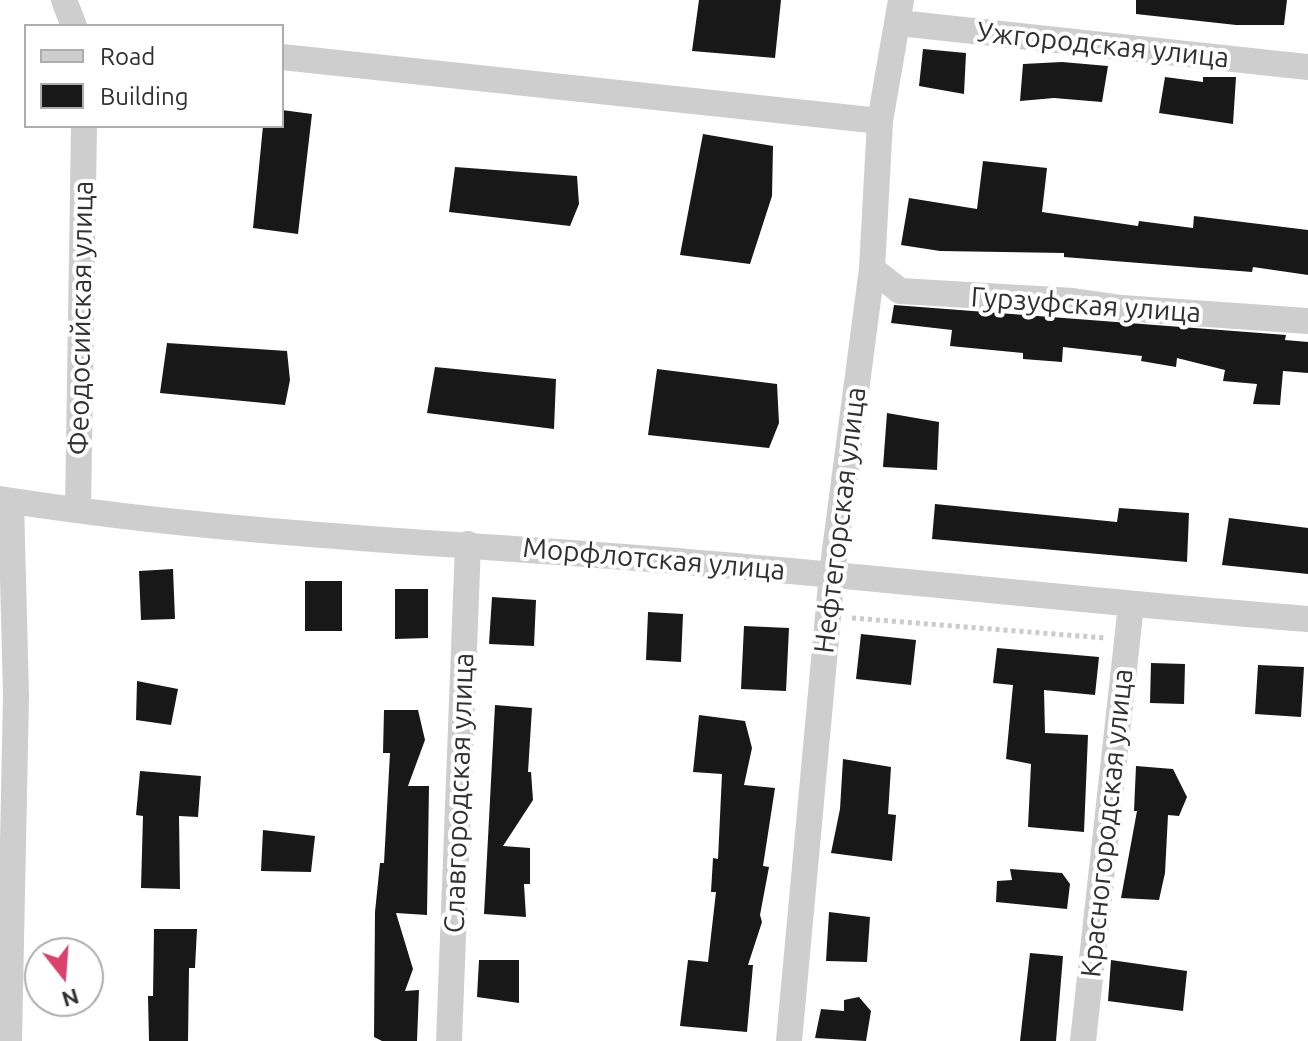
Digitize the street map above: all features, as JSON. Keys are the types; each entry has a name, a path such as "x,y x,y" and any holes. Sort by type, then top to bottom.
{"street":[{"path":"64,0 73,24"},
{"name":"Ужгородская улица","path":"900,12 1308,67"},
{"name":"Нефтегорская улица","path":"789,1041 827,616 872,269 880,121 900,12"},
{"path":"284,57 880,121"},
{"name":"Феодосийская улица","path":"78,510 84,128"},
{"name":"Гурзуфская улица","path":"872,269 900,291 1073,301 1308,321"},
{"path":"6,500 16,695 9,1041"},
{"name":"Морфлотская улица","path":"6,500 78,510 832,573 1131,605 1308,619"},
{"name":"Славгородская улица","path":"449,1041 468,544"},
{"name":"Красногородская улица","path":"1083,1041 1131,605"}],"path":[{"path":"827,616 1127,639"}],"building":[{"path":"699,0 781,0 775,58 692,51"},
{"path":"1136,0 1287,0 1284,25 1236,25 1136,14"},
{"path":"923,49 966,53 964,94 919,86"},
{"path":"1062,62 1108,66 1102,102 1054,98 1020,101 1023,64"},
{"path":"1165,77 1203,82 1203,77 1236,77 1233,124 1159,113"},
{"path":"284,110 312,114 298,234 253,228 263,128 284,128"},
{"path":"703,134 773,146 772,196 750,264 680,255"},
{"path":"983,161 1047,168 1042,212 1138,226 1139,221 1193,228 1194,216 1308,230 1308,275 1253,267 1252,272 1064,257 1064,253 940,251 901,245 909,198 977,209"},
{"path":"455,167 577,176 579,204 570,226 449,212"},
{"path":"894,305 1286,335 1285,340 1308,342 1308,373 1283,371 1280,405 1253,404 1257,384 1223,381 1225,370 1177,358 1176,367 1141,361 1142,356 1063,347 1062,362 1023,359 1023,353 950,346 952,330 891,323"},
{"path":"167,343 287,351 290,380 285,405 160,393"},
{"path":"435,367 556,379 554,429 427,413"},
{"path":"657,369 777,384 779,423 769,448 648,435"},
{"path":"887,413 939,422 937,470 883,467"},
{"path":"935,504 1117,522 1119,508 1189,513 1187,562 932,539"},
{"path":"1229,518 1308,528 1308,574 1222,565"},
{"path":"173,569 175,619 141,620 139,571"},
{"path":"305,581 342,581 342,631 305,631"},
{"path":"395,589 428,589 428,638 395,639"},
{"path":"492,597 536,600 534,646 489,644"},
{"path":"648,612 683,614 681,662 646,660"},
{"path":"744,626 789,628 786,691 741,689"},
{"path":"861,634 916,640 911,685 856,679"},
{"path":"997,648 1099,657 1095,695 1044,690 1045,733 1088,735 1084,832 1028,827 1031,764 1006,759 1013,685 993,683"},
{"path":"1151,663 1185,664 1184,704 1150,703"},
{"path":"1258,665 1304,667 1301,717 1255,714"},
{"path":"137,681 178,689 171,725 136,720"},
{"path":"495,705 532,708 528,772 531,772 533,800 503,846 530,848 530,884 524,884 526,917 484,914"},
{"path":"384,710 418,710 425,740 408,786 429,786 427,915 396,913 413,969 405,991 419,990 417,1041 382,1041 374,1037 375,912 380,863 384,863 390,753 383,753"},
{"path":"699,715 745,721 752,748 744,785 775,788 763,866 769,867 760,915 762,922 748,965 753,965 747,1032 680,1026 688,960 708,962 716,892 711,892 713,858 718,859 722,774 693,772"},
{"path":"843,759 891,767 888,814 896,815 892,861 831,853 840,809"},
{"path":"1136,766 1173,769 1187,797 1179,816 1168,815 1165,873 1159,900 1121,898 1137,811 1134,811"},
{"path":"140,771 201,776 198,817 179,816 180,889 141,888 143,816 136,815"},
{"path":"263,830 315,836 311,872 261,871"},
{"path":"1010,869 1062,873 1070,884 1067,909 996,902 997,881 1012,880"},
{"path":"829,912 870,917 867,962 826,961"},
{"path":"154,929 197,929 195,968 189,968 188,1041 149,1041 148,996 153,996"},
{"path":"1030,953 1063,956 1056,1041 1020,1041"},
{"path":"479,960 519,960 519,1003 477,997"},
{"path":"1111,960 1187,971 1183,1011 1108,1001"},
{"path":"859,997 871,1011 866,1041 815,1038 821,1009 844,1011 844,1000"}]}
